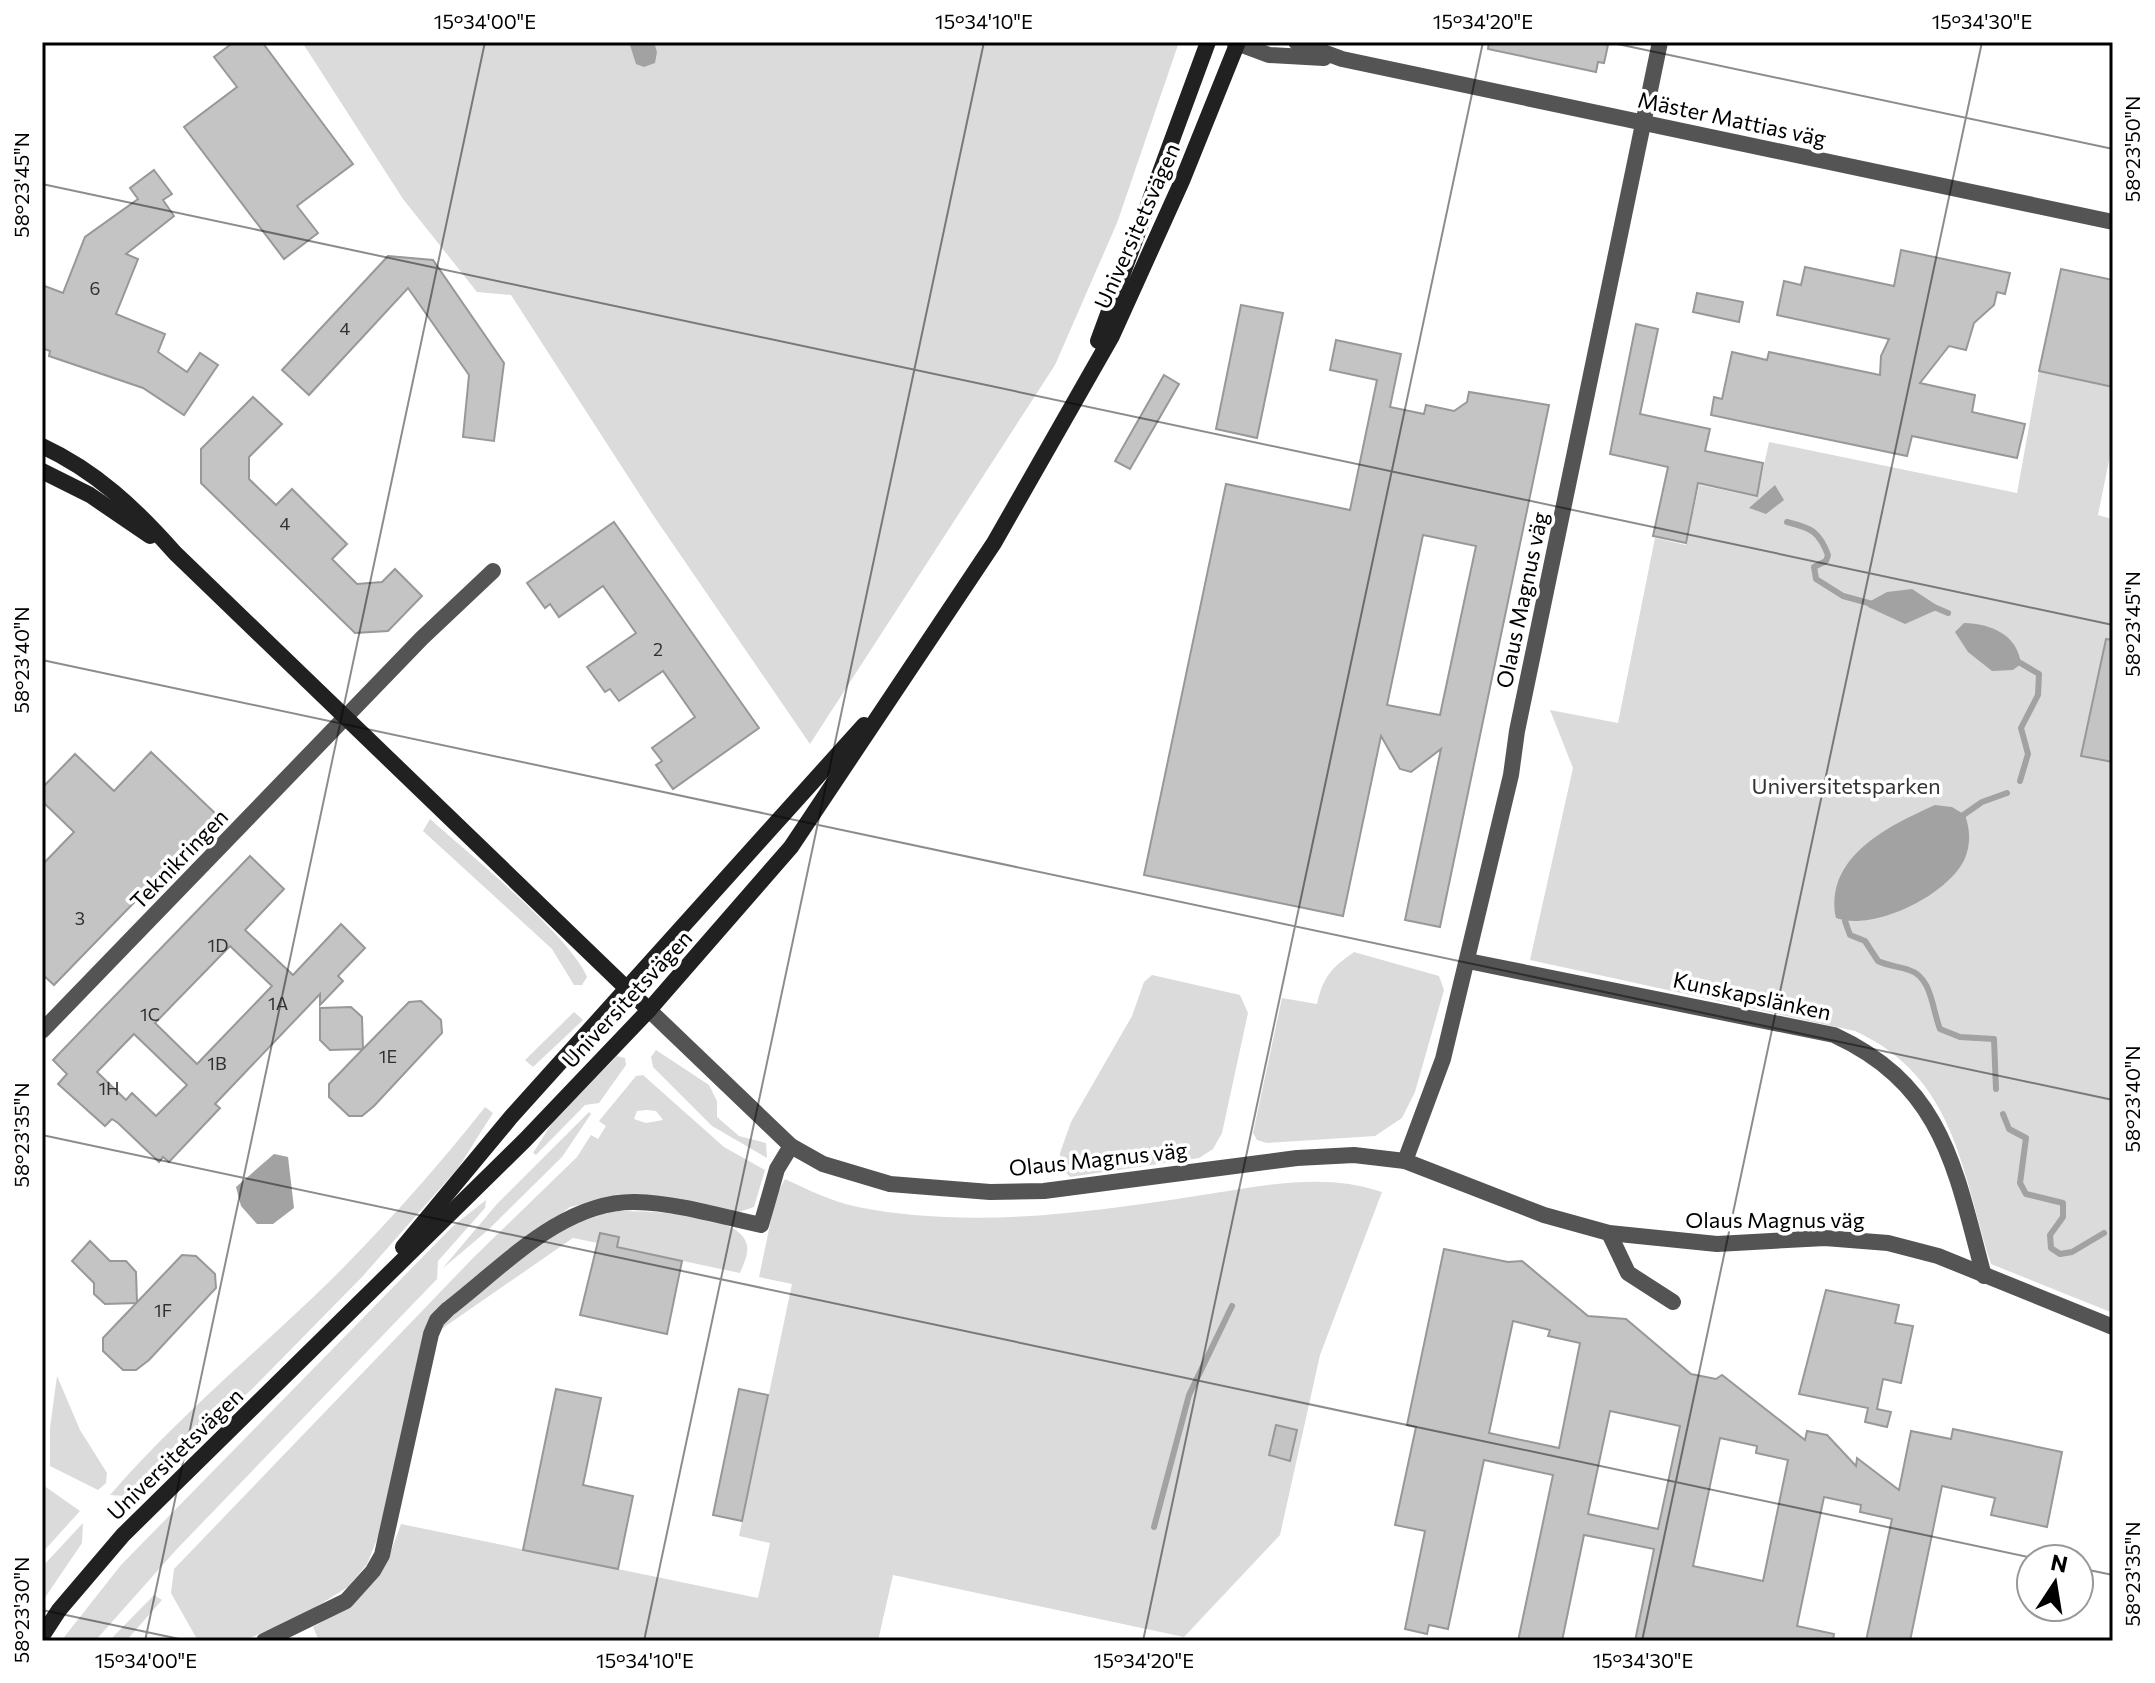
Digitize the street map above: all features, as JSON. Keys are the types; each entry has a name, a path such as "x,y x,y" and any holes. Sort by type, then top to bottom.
{"main road":[{"name":"Universitetsvägen","path":"1064,422 1121,283 1208,42"},
{"name":"Universitetsvägen","path":"42,1636 59,1610 123,1535 525,1140 649,1010 791,847 994,543 1064,422 1147,262 1237,42"},
{"path":"42,446 82,467 135,508 175,553 626,988"},
{"path":"42,471 90,495 175,553"},
{"name":"Universitetsvägen","path":"349,1313 511,1117 900,685"},
{"name":"Olaus Magnus väg","path":"626,988 649,1010"}],"street":[{"name":"Mäster Mattias väg","path":"1237,42 1269,55 1342,59"},
{"name":"Mäster Mattias väg","path":"1296,42 1342,59 2113,222"},
{"name":"Olaus Magnus väg","path":"1405,1161 1443,1059 1511,775 1517,731 1660,42"},
{"name":"Teknikringen","path":"42,1031 422,638 493,571"},
{"name":"Kunskapslänken","path":"1468,961 1834,1035 1869,1051 1901,1078 1929,1110 1948,1152 1984,1276"},
{"name":"Olaus Magnus väg","path":"649,1010 791,1146 855,1177 890,1184 990,1192 1044,1191 1297,1158 1354,1155 1405,1161 1544,1215 1609,1233 1717,1244 1825,1238 1888,1243 1938,1256 1984,1276"},
{"path":"264,1641 346,1601 373,1571 389,1534 431,1334 437,1320 448,1309 563,1220 600,1206 658,1204 761,1225 777,1169 791,1146"},
{"path":"1609,1233 1628,1273 1673,1302"},
{"path":"1984,1276 2113,1327"}],"green space":[{"path":"302,42 1179,42 1117,223 1055,365 810,744 651,512 511,295 477,292 403,199"},
{"name":"Universitetsparken","path":"2039,371 2113,387 2113,441 2098,515 2112,519 2113,526 2113,668 2100,666 2082,755 2113,762 2113,1313 1991,1264 1949,1129 1934,1100 1914,1073 1888,1050 1855,1031 1530,960 1573,768 1550,710 1618,723 1655,538 1686,545 1699,485 1757,497 1769,442 2017,493"},
{"path":"430,819 516,895 561,940 587,977 582,985 574,985 552,949 423,831"},
{"path":"1354,952 1439,976 1444,990 1415,1092 1402,1118 1375,1136 1267,1143 1257,1140 1253,1133 1282,998 1317,1004 1329,974"},
{"path":"1152,975 1240,995 1248,1013 1222,1133 1213,1149 1199,1158 1070,1177 1061,1167 1060,1153 1071,1122 1132,1016 1144,982"},
{"path":"574,1012 583,1020 533,1067 525,1060"},
{"path":"656,1050 709,1085 717,1101 717,1117 739,1136 766,1143 767,1158 712,1126 653,1067 651,1057"},
{"path":"617,1056 625,1058 626,1065 599,1103 585,1105 536,1155 533,1153 552,1123"},
{"path":"643,1075 724,1147 765,1170 754,1207 736,1213 614,1198 570,1207 445,1301 431,1314 423,1332 384,1522 367,1564 348,1587 301,1616 243,1641 198,1641 171,1593 174,1569 472,1259 577,1157 591,1135 598,1139 606,1126 599,1121 636,1076","holes":["637,1111 656,1111 663,1120 646,1123 634,1119"]},
{"path":"485,1107 493,1113 458,1168 362,1277 252,1389 143,1487 125,1496 110,1495 190,1412 391,1218"},
{"path":"589,1112 591,1114 562,1157 488,1230 442,1269 497,1204"},
{"path":"785,1179 848,1205 900,1214 985,1218 1070,1213 1290,1183 1336,1182 1382,1192 1320,1355 1280,1535 1184,1637 893,1575 878,1641 319,1641 313,1627 345,1609 390,1554 401,1524 758,1598 770,1543 739,1536 792,1284 759,1277 776,1196"},
{"path":"486,1200 485,1208 438,1261 437,1279 176,1550 95,1641 61,1641 121,1565 453,1226"},
{"path":"619,1211 689,1216 726,1225 739,1232 746,1242 747,1254 740,1273 617,1247 619,1237 600,1233 598,1243 573,1238 440,1330 446,1320 549,1239 571,1226"},
{"path":"57,1376 80,1430 107,1473 106,1483 98,1490 50,1466 50,1428"},
{"path":"43,1485 80,1511 42,1553 42,1488"},
{"path":"83,1523 82,1543 42,1602 42,1567"},
{"path":"154,1595 162,1600 126,1641 109,1641"}],"shaded area":[{"path":"629,42 654,42 657,52 655,63 644,67 636,64"},
{"path":"1775,485 1784,500 1766,514 1749,508"},
{"path":"1912,589 1941,608 1905,624 1868,607 1867,603 1887,592"},
{"path":"1964,623 1993,629 2008,638 2019,654 2021,664 2013,670 1992,671 1968,652 1955,632"},
{"path":"1935,805 1952,807 1965,815 1969,831 1968,847 1957,871 1928,896 1890,915 1852,921 1836,918 1835,896 1840,878 1863,846 1898,823"},
{"path":"274,1154 288,1157 294,1208 273,1224 257,1224 241,1206 236,1187"}],"building":[{"path":"234,42 262,42 353,164 297,206 318,233 284,259 184,127 237,87 214,57"},
{"path":"1489,42 1595,42 1608,45 1604,63 1598,62 1596,72 1488,49"},
{"path":"154,170 172,194 163,200 174,216 126,254 138,259 116,314 165,334 158,352 187,372 200,353 218,365 184,415 143,388 49,356 50,351 42,348 42,285 63,293 85,237 138,199 130,188"},
{"path":"1901,250 2010,273 2005,294 1997,292 1994,305 1974,323 1966,350 1949,346 1920,383 1975,395 1972,412 2025,424 2017,458 1912,436 1907,456 1711,415 1714,397 1722,399 1732,352 1767,360 1769,352 1880,375 1881,356 1889,339 1777,315 1784,281 1801,285 1805,267 1894,286"},
{"path":"388,256 433,260 504,363 494,441 463,437 469,375 408,288 309,395 282,370"},
{"path":"2061,269 2113,280 2113,387 2039,371"},
{"path":"1697,293 1743,302 1739,322 1693,312"},
{"path":"1241,305 1283,313 1257,438 1216,429"},
{"path":"1636,324 1658,329 1640,414 1710,429 1705,451 1763,463 1757,496 1698,483 1686,543 1653,536 1668,467 1610,454"},
{"path":"1336,340 1401,354 1390,407 1424,414 1426,405 1454,411 1467,402 1469,392 1549,405 1440,927 1405,920 1441,749 1411,772 1400,769 1381,736 1343,916 1144,875 1226,484 1350,510 1377,380 1330,370","holes":["1423,535 1476,546 1440,715 1387,705"]},
{"path":"1164,375 1179,384 1130,469 1115,461"},
{"path":"253,397 282,424 249,457 249,479 276,505 292,489 347,544 332,559 357,584 382,582 395,569 422,596 388,631 355,633 201,483 201,449"},
{"path":"614,522 759,728 673,789 656,765 662,761 652,748 695,717 663,671 619,701 610,689 605,692 587,667 636,633 603,586 559,617 550,604 545,608 527,583"},
{"path":"2106,639 2113,640 2113,762 2081,756"},
{"path":"151,752 218,816 54,985 42,974 42,865 74,832 42,801 42,788 75,754 114,791"},
{"path":"250,856 284,889 245,930 293,975 341,924 365,948 338,976 343,981 320,1005 320,994 215,1104 220,1108 169,1162 163,1157 159,1162 112,1119 105,1126 58,1084 67,1074 53,1060","holes":["230,946 272,986 197,1064 155,1023","134,1034 187,1085 156,1116 132,1093 126,1100 97,1072"]},
{"path":"421,1001 441,1020 442,1033 374,1106 362,1116 349,1116 329,1097 329,1084 409,1002"},
{"path":"351,1007 362,1017 363,1049 330,1050 320,1040 320,1008"},
{"path":"600,1233 619,1237 617,1247 682,1261 667,1334 580,1315"},
{"path":"90,1241 110,1261 126,1261 136,1272 137,1303 105,1304 94,1294 94,1283 72,1261"},
{"path":"1444,1249 1508,1262 1522,1261 1588,1316 1626,1319 1691,1374 1716,1379 1722,1375 1805,1440 1807,1431 1827,1435 1856,1466 1857,1458 1899,1490 1911,1431 1951,1439 1953,1429 2062,1452 2047,1527 1991,1515 1995,1498 1942,1486 1910,1641 1866,1641 1892,1519 1860,1512 1861,1505 1824,1497 1797,1626 1834,1634 1833,1641 1635,1641 1654,1549 1584,1535 1562,1641 1518,1641 1553,1475 1484,1460 1448,1629 1429,1625 1427,1634 1405,1629 1425,1531 1395,1525 1416,1427 1407,1425","holes":["1513,1321 1550,1330 1548,1336 1580,1343 1559,1448 1489,1433","1610,1411 1680,1426 1658,1529 1588,1514","1720,1438 1757,1446 1756,1453 1788,1460 1763,1581 1693,1566"]},
{"path":"182,1255 196,1256 215,1274 216,1288 149,1360 136,1370 123,1370 103,1351 103,1338"},
{"path":"1826,1290 1899,1305 1895,1323 1913,1326 1901,1383 1883,1379 1877,1409 1891,1412 1887,1427 1865,1422 1868,1408 1799,1394"},
{"path":"556,1389 601,1398 583,1485 633,1496 618,1569 523,1550"},
{"path":"739,1389 768,1395 742,1521 713,1515"},
{"path":"1276,1425 1297,1430 1290,1461 1269,1455"}],"waterway":[{"path":"1787,522 1813,532 1825,547 1828,555 1826,561 1814,567 1816,579 1843,596 1876,605"},
{"path":"1934,607 1948,613"},
{"path":"2017,661 2039,674 2038,695 2021,728 2028,754 2020,781"},
{"path":"1959,818 1982,802 2007,793"},
{"path":"1848,914 1845,921 1850,935 1865,941 1878,961 1909,970 1922,979 1940,1029 1960,1037 1994,1039 1996,1089"},
{"path":"2003,1114 2009,1129 2026,1138 2020,1183 2026,1194 2063,1203 2063,1217 2050,1235 2051,1248 2060,1254 2072,1252 2104,1233"},
{"path":"1154,1527 1189,1395 1232,1306"}]}
